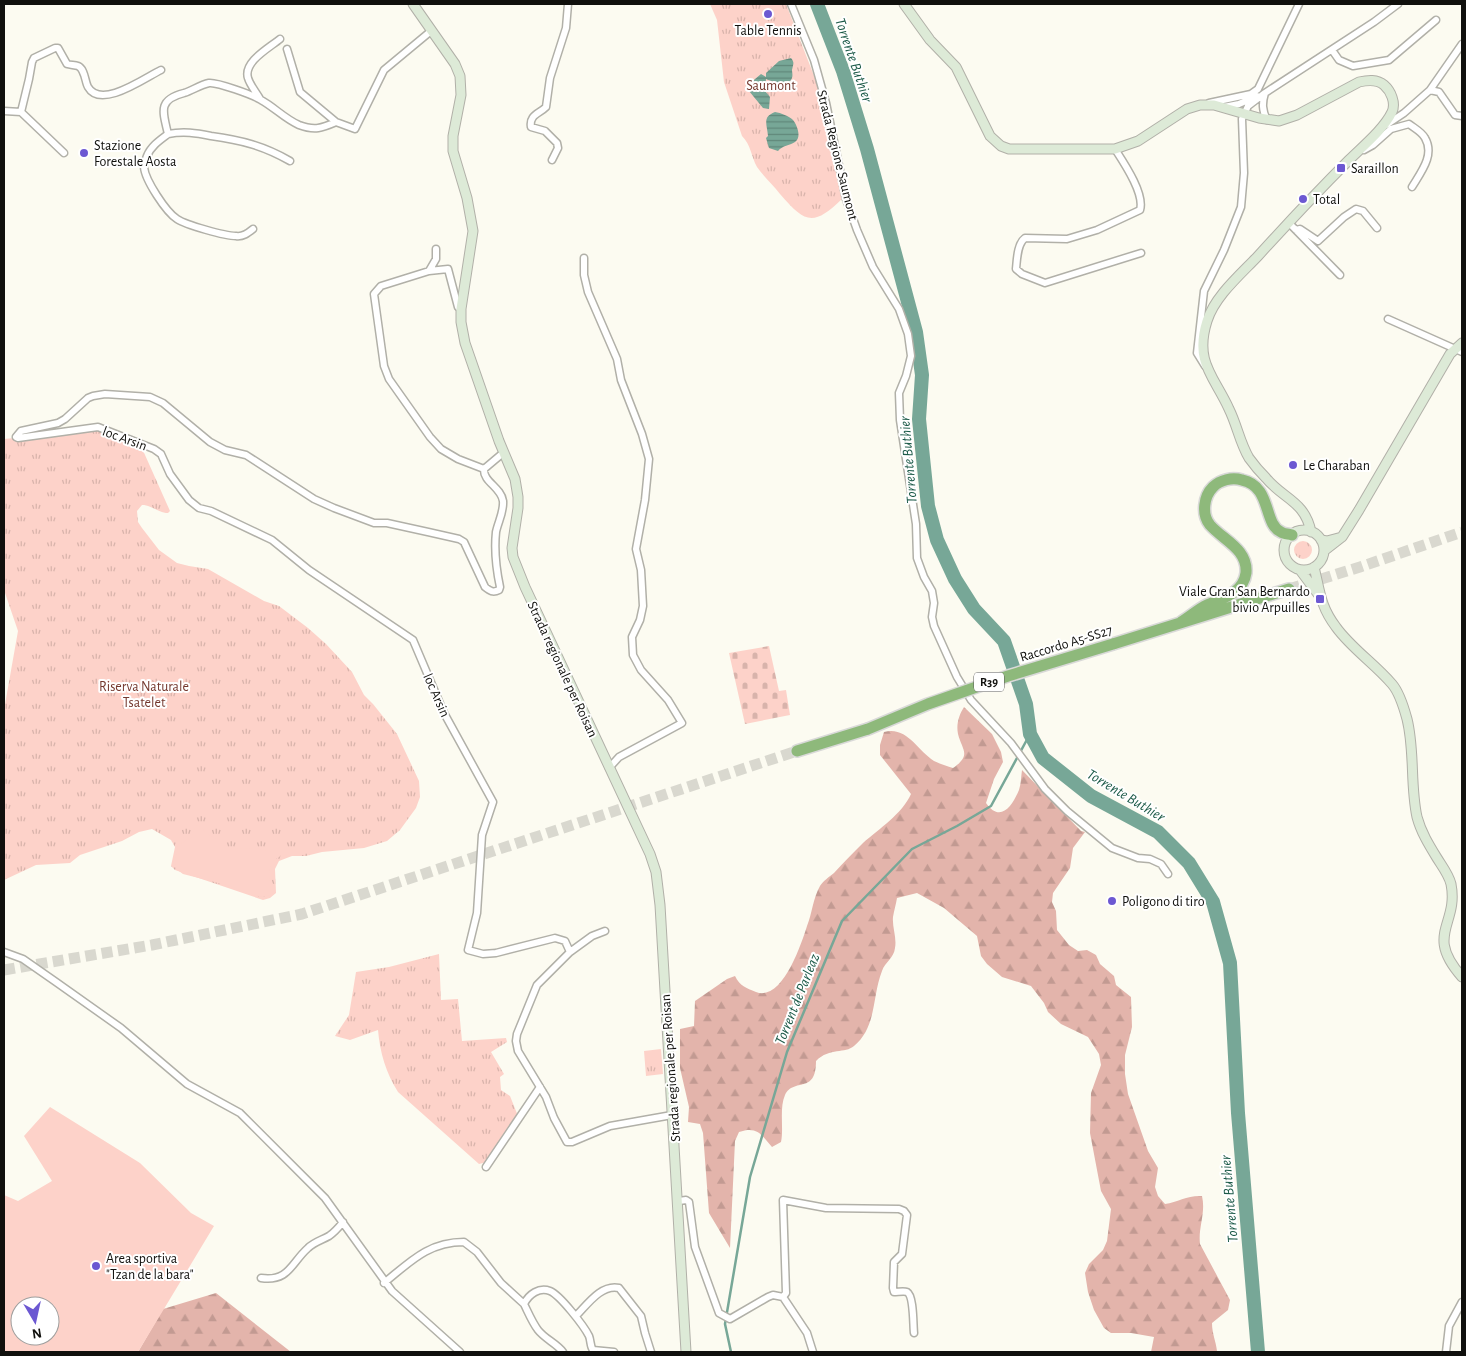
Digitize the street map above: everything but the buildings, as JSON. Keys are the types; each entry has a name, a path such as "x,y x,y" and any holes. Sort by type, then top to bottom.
{"highway":[{"path":"1181,622 1206,605 1236,592 1246,573 1245,564 1240,554 1232,544 1210,525 1205,513 1205,501 1210,490 1218,482 1228,479 1240,479 1251,483 1261,493 1273,524 1280,532 1296,533"},
{"name":"Raccordo A5-SS27","path":"797,752 868,729 928,704 1008,676 1289,589"}],"main road":[{"name":"Strada regionale per Roisan","path":"414,4 458,69 461,85 459,108 452,136 453,151 471,214 473,230 461,309 465,343 503,453 515,479 518,508 512,548 518,571 650,854 656,872 660,906 686,1352"},
{"path":"904,4 930,40 956,67 988,132 1000,146 1015,150 1115,149 1138,141 1187,109 1200,105 1224,107 1267,120 1279,121 1297,115 1359,82 1369,79 1382,83 1388,88 1393,99 1392,111 1379,130 1288,223 1228,288 1213,308 1208,319 1203,341 1207,369 1228,405 1249,457 1272,486 1296,504 1306,516 1311,532 1321,540 1330,541 1342,537"},
{"path":"1324,551 1342,537 1450,354 1460,348"},
{"path":"1296,504 1303,523 1286,543 1284,552 1288,562 1300,570 1320,596"},
{"path":"1296,533 1311,532"},
{"path":"1300,570 1310,569 1321,560 1324,551 1321,540"},
{"path":"1314,567 1320,596 1326,612 1336,628 1393,685 1404,709 1412,751 1417,816 1424,835 1444,869 1451,887 1452,900 1444,935 1444,947 1451,964 1462,977"}],"street":[{"path":"552,160 558,148 557,143 545,131 530,128 530,123 533,116 546,107 550,78 566,28 568,4"},
{"name":"Strada Regione Saumont","path":"792,4 814,60 826,103 846,199 855,225 873,267 899,309 908,334 911,356 899,393 900,420 916,524 917,558 933,597 934,626 957,677 971,700 1012,743 1045,789 1067,812 1112,848 1138,858 1156,861 1168,874"},
{"path":"1200,105 1251,94 1258,89 1299,4"},
{"path":"1207,369 1201,362 1197,352 1204,291 1224,250 1240,207 1244,173 1242,120 1244,113 1248,106 1265,93 1332,50 1398,4"},
{"path":"1332,50 1339,60 1353,66 1389,60 1436,20"},
{"path":"287,49 300,92 336,122 355,129 384,70 431,31"},
{"path":"260,99 248,77 247,71 250,63 280,39"},
{"path":"1379,130 1404,113 1430,90 1462,44"},
{"path":"20,112 34,58 55,48 58,48 67,64 78,66 82,69 92,93 100,95 121,91 162,70"},
{"path":"168,134 164,118 164,104 168,99 211,83 222,85 260,99 277,112 300,125 320,129 336,122"},
{"path":"1430,90 1439,92 1455,115 1462,116"},
{"path":"1224,107 1238,104 1265,93"},
{"path":"1265,93 1262,104 1263,113 1267,120"},
{"path":"4,111 20,112 64,153"},
{"path":"1354,155 1373,145 1391,129 1409,124 1425,137 1430,152 1412,187"},
{"path":"254,229 245,235 236,236 187,224 177,219 169,212 150,182 144,168 150,149 168,134 182,131 243,141 274,151 290,161"},
{"path":"1115,149 1136,187 1142,205 1140,210 1096,230 1067,239 1025,238 1022,240 1017,257 1016,269 1022,274 1045,283 1141,253"},
{"path":"1296,230 1300,229 1318,241 1344,217 1356,209 1363,211 1377,228"},
{"path":"1288,223 1340,276"},
{"path":"429,271 436,259 436,249"},
{"path":"584,258 586,283 617,359 621,380 645,442 649,459 645,500 636,549 641,570 643,606 640,620 632,637 633,655 641,670 668,700 682,722 620,757 610,768"},
{"path":"461,309 456,301 448,269 429,271 381,286 374,294 384,366 389,379 430,437 442,449 458,459 484,469 503,453"},
{"path":"1388,320 1460,348"},
{"name":"loc Arsin","path":"484,469 483,474 497,487 503,500 502,513 496,531 495,561 500,587 496,592 492,592 485,587 464,542 459,539 387,523 374,523 314,499 246,455 225,450 210,442 163,403 150,397 106,394 93,396 58,423 21,431 16,437 26,438 40,434 98,427 154,449 161,454 170,474 189,500 198,508 211,511 272,540 308,570 413,640 444,713 493,802 482,835 477,913 468,950 483,954 496,953 555,938 565,941 570,952"},
{"path":"605,931 592,936 570,952 537,985 516,1041 518,1051 540,1087 567,1142 572,1142 610,1126 672,1115"},
{"path":"4,952 23,959 121,1028 187,1084 240,1113 325,1198 382,1280 460,1352"},
{"path":"486,1167 540,1087"},
{"path":"678,1200 689,1202 695,1247 716,1309 721,1315 730,1319 768,1297 783,1297"},
{"path":"783,1297 786,1292 783,1200 826,1208 899,1209 907,1215 902,1254 894,1262 893,1288 894,1292 906,1292 912,1300 914,1333"},
{"path":"261,1278 280,1277 289,1271 308,1248 335,1232 343,1222"},
{"path":"382,1280 421,1252 455,1242 464,1242 477,1252 501,1283 524,1304 538,1330 557,1344 563,1352"},
{"path":"576,1316 599,1293 611,1287 619,1288 641,1316 651,1352"},
{"path":"524,1304 530,1294 541,1290 550,1291 576,1316 588,1335 593,1350 614,1352"},
{"path":"783,1297 807,1333 813,1352"},
{"path":"1446,1352 1449,1326 1462,1302"}],"green space":[{"name":"Saumont","path":"710,4 786,4 818,86 842,199 824,214 809,218 803,216 789,204 757,167 742,136 724,82 717,20"},
{"path":"761,9 772,35 758,41 746,15"},
{"name":"Riserva Naturale Tsatelet","path":"98,430 141,446 170,511 164,513 142,505 137,511 138,522 159,550 177,563 208,569 264,601 279,606 308,628 352,672 364,695 397,734 419,781 420,797 416,808 400,830 387,841 364,848 322,852 306,856 292,856 279,861 275,869 276,893 270,898 263,900 175,870 171,866 175,847 171,840 152,829 139,832 122,841 80,855 70,863 36,865 4,880 4,710 18,631 4,590 4,439"},
{"path":"1303,541 1309,544 1312,550 1309,556 1303,559 1297,556 1294,550 1297,544"},
{"path":"769,646 779,691 786,690 790,715 745,724 729,653"},
{"path":"964,707 992,734 1001,752 1003,762 994,779 986,803 991,809 1001,812 1013,802 1021,783 1022,770 1081,831 1085,832 1073,848 1070,868 1053,893 1052,902 1056,911 1057,930 1069,945 1078,951 1087,950 1096,955 1100,964 1114,976 1116,985 1131,997 1132,1027 1125,1055 1125,1074 1128,1094 1148,1151 1158,1168 1155,1187 1158,1196 1165,1204 1202,1196 1200,1244 1230,1300 1228,1310 1212,1323 1216,1352 1151,1352 1154,1337 1131,1333 1111,1333 1104,1328 1094,1310 1088,1292 1085,1273 1089,1264 1103,1250 1107,1241 1111,1209 1101,1191 1090,1133 1091,1093 1101,1065 1099,1054 1088,1037 1061,1024 1048,1012 1044,1003 1031,986 1002,977 987,964 981,956 977,936 944,908 917,893 897,898 893,917 894,951 882,971 867,1030 854,1046 821,1057 816,1061 815,1071 809,1082 794,1087 785,1095 782,1106 781,1142 772,1147 758,1132 745,1130 739,1132 735,1141 730,1248 709,1213 703,1133 700,1124 688,1122 689,1107 680,1068 680,1029 694,1026 695,1001 727,979 735,976 746,988 765,993 774,989 782,981 800,946 821,884 863,843 896,815 911,794 880,755 880,745 884,732 899,732 934,761 953,768 964,756 957,727 959,716"},
{"path":"196,825 231,849 256,848 281,852 282,854 271,866 270,895 261,897 250,894 230,886 183,874 176,869 175,861 178,845 192,837"},
{"path":"439,954 441,1000 458,999 462,1041 506,1038 507,1042 491,1052 504,1074 500,1077 501,1090 510,1096 518,1116 487,1162 479,1164 398,1092 384,1062 378,1030 350,1040 335,1036 349,1015 356,972 389,967"},
{"path":"661,1049 663,1074 646,1076 644,1051"},
{"name":"Area sportiva \"Tzan de la bara\"","path":"50,1107 140,1163 191,1213 214,1226 138,1352 4,1352 4,1195 18,1201 52,1181 24,1136"},
{"path":"216,1293 291,1352 138,1352 163,1309"}],"water":[{"path":"791,58 793,64 790,81 780,83 766,79 765,91 770,97 769,109 763,108 749,91 748,85 761,74 766,77 766,73 779,61"},
{"path":"775,112 793,120 798,134 795,142 778,151 769,148 766,138 768,136 766,124 768,116"}],"waterway":[{"name":"Torrente Buthier","path":"817,4 843,71 867,149 916,332 922,375 919,419 928,506 937,540 955,579 974,609 1004,641 1026,704 1030,734 1043,758 1091,796 1158,832 1189,863 1213,902 1230,963 1238,1113 1258,1352"},
{"name":"Torrent de Parleaz","path":"731,1352 725,1324 750,1177 787,1052 842,921 912,849 991,806 1030,734"}],"tunnel":[{"path":"1289,589 1462,532"},
{"path":"4,970 152,945 302,914 797,751"}],"place":[{"name":"Table Tennis","path":"768,14"},
{"name":"Stazione Forestale Aosta","path":"84,153"},
{"name":"Saraillon","path":"1341,168"},
{"name":"Total","path":"1303,199"},
{"name":"Le Charaban","path":"1293,465"},
{"name":"Viale Gran San Bernardo bivio Arpuilles","path":"1320,599"},
{"name":"Poligono di tiro","path":"1112,901"},
{"name":"Area sportiva \"Tzan de la bara\"","path":"96,1266"}]}
